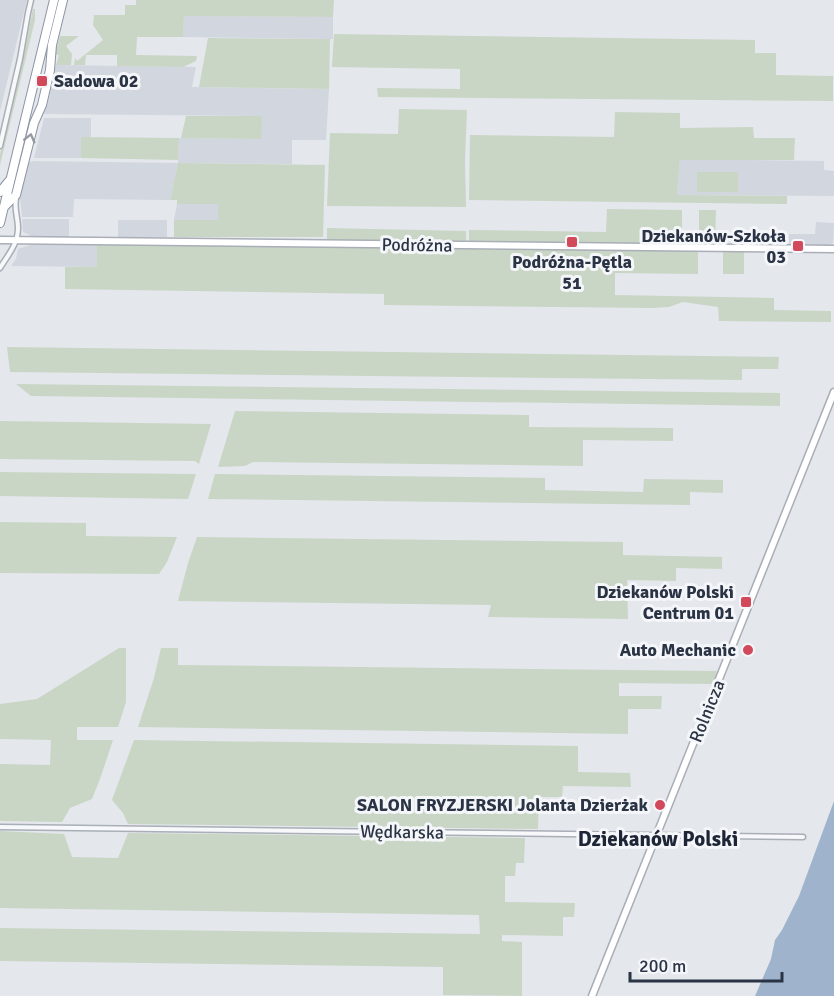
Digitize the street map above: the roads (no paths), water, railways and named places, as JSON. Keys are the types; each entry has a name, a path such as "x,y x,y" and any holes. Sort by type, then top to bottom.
{"highway":[{"path":"0,223 54,0"},
{"path":"4,207 16,195 34,123 42,105 50,70 52,45 63,0"},
{"path":"0,192 10,180"}],"street":[{"path":"0,146 31,0"},
{"path":"0,268 13,249 16,240 18,227 15,209 16,195"},
{"name":"Podróżna","path":"0,240 834,249"},
{"name":"Rolnicza","path":"592,996 834,392"},
{"name":"Wędkarska","path":"0,827 803,837"}],"water":[{"path":"834,801 834,996 755,996 771,959 775,940 799,896"}],"place":[{"name":"Sadowa 02","path":"42,81"},
{"name":"Podróżna-Pętla 51","path":"572,242"},
{"name":"Dziekanów-Szkoła 03","path":"798,246"},
{"name":"Dziekanów Polski Centrum 01","path":"746,602"},
{"name":"Auto Mechanic","path":"748,650"},
{"name":"SALON FRYZJERSKI Jolanta Dzierżak","path":"660,805"}],"district":[{"name":"Dziekanów Polski","path":"658,839"}]}
